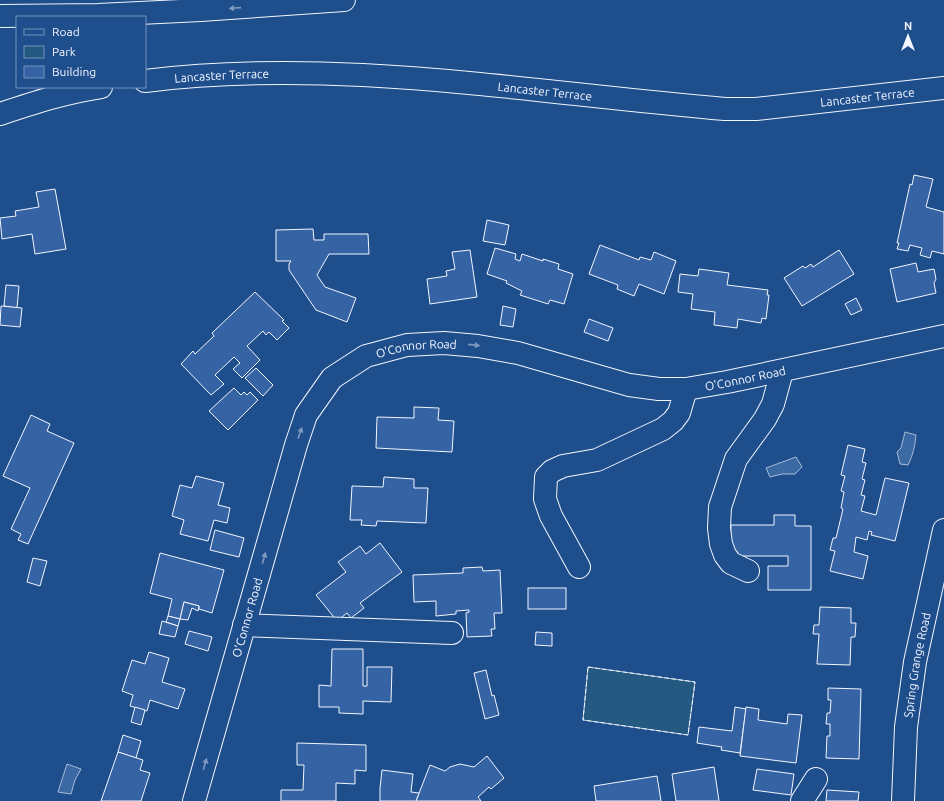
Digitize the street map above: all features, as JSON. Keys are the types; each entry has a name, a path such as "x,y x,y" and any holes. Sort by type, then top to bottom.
{"main road":[{"path":"0,16 98,15 193,11 344,0"},
{"name":"Lancaster Terrace","path":"146,81 205,74 254,72 419,78 725,109 756,109 944,88"},
{"path":"0,114 35,102 94,88"},
{"name":"O'Connor Road","path":"194,801 306,414 332,378 366,356 407,345 444,343 478,346 518,354 629,385 659,389 686,389 782,371 944,336"},
{"path":"748,571 731,563 725,554 721,544 719,528 720,507 736,459 765,419 773,404 782,371"},
{"path":"578,568 551,516 545,499 546,477 552,470 562,466 597,460 663,429 673,421 679,413 686,389"},
{"name":"Spring Grange Road","path":"903,801 906,727 915,662 944,530"},
{"path":"244,625 452,633"},
{"path":"802,801 816,779"}],"green space":[{"path":"588,667 695,682 688,735 583,720"}],"shaded area":[{"path":"905,432 916,435 914,450 908,465 900,464 897,452 901,448"},
{"path":"796,457 802,467 795,474 782,474 770,477 766,468"},
{"path":"67,764 81,769 75,780 71,794 58,792"}],"building":[{"path":"914,175 933,179 926,207 944,212 944,254 932,251 930,258 920,255 922,248 910,245 908,251 897,249 910,184 912,185"},
{"path":"55,189 66,249 35,254 32,234 2,239 0,218 16,216 15,211 39,207 36,192"},
{"path":"487,220 509,225 505,245 483,241"},
{"path":"313,229 314,240 324,240 324,234 368,234 369,254 329,254 317,275 325,287 356,298 347,322 316,310 289,270 289,264 291,261 276,261 276,230"},
{"path":"600,245 639,260 640,257 651,260 654,252 676,261 664,294 639,284 634,296 617,289 618,285 589,274"},
{"path":"495,248 516,254 515,259 520,261 522,254 543,261 543,259 559,264 558,269 573,274 564,304 550,300 548,304 520,295 522,291 506,283 507,281 487,274"},
{"path":"470,250 477,297 430,304 427,279 447,276 446,271 455,269 452,252"},
{"path":"839,250 854,274 802,306 784,278 803,266 805,268 811,264 813,267"},
{"path":"916,263 918,272 934,269 936,293 897,302 890,269"},
{"path":"699,269 729,273 727,285 768,290 767,295 769,295 766,319 762,318 761,323 738,319 737,328 714,325 715,312 691,309 693,294 678,292 680,274 698,276"},
{"path":"6,285 19,286 17,308 4,306"},
{"path":"255,292 284,320 282,321 289,328 277,340 269,332 266,335 263,331 247,346 260,360 242,378 233,369 240,363 234,357 215,375 224,384 211,395 181,364 193,351 195,354 214,336 212,333"},
{"path":"856,298 862,310 851,315 845,304"},
{"path":"1,306 22,308 20,327 0,325"},
{"path":"503,306 516,309 513,327 500,325"},
{"path":"589,319 613,328 608,341 584,332"},
{"path":"256,368 273,385 263,396 245,378"},
{"path":"234,388 241,395 244,392 247,395 250,392 258,400 228,430 209,411"},
{"path":"414,407 439,408 438,420 454,421 452,452 376,448 377,417 414,418"},
{"path":"31,415 50,424 47,431 74,443 28,544 18,540 21,534 11,529 30,488 3,476"},
{"path":"848,445 865,449 862,462 866,463 862,479 865,480 861,495 865,496 861,511 876,515 885,478 909,483 895,541 871,535 872,532 869,531 867,540 856,537 854,552 868,556 863,579 830,571 835,551 830,550 833,538 836,538 843,509 841,508 844,492 841,491 845,476 841,475"},
{"path":"196,476 224,483 218,505 230,508 227,523 214,520 208,541 180,534 184,520 172,516 180,485 192,488"},
{"path":"384,477 414,479 414,488 428,488 426,523 377,521 376,526 361,525 362,520 350,520 352,486 383,487"},
{"path":"774,515 795,515 795,526 811,526 811,590 768,590 768,566 788,566 788,556 730,556 731,525 774,525"},
{"path":"215,530 244,538 239,557 210,550"},
{"path":"380,543 402,572 360,603 364,608 351,618 347,613 337,621 316,595 346,572 338,562 360,546 366,554"},
{"path":"160,553 224,570 212,613 199,609 199,606 184,602 180,619 168,616 172,599 150,593"},
{"path":"33,558 47,561 40,586 27,582"},
{"path":"482,567 483,571 500,570 502,613 494,613 495,629 491,629 492,636 467,637 466,613 469,612 469,610 456,611 456,614 436,616 436,601 414,602 413,575 463,573 463,568"},
{"path":"528,588 566,588 566,609 528,609"},
{"path":"184,602 199,606 198,611 192,608 188,620 180,619"},
{"path":"820,607 851,608 851,623 856,623 855,637 851,637 850,665 817,664 819,634 813,634 814,625 819,625"},
{"path":"168,616 180,619 178,626 166,622"},
{"path":"162,621 178,626 175,637 159,634"},
{"path":"189,631 212,637 208,651 185,644"},
{"path":"536,632 552,633 552,646 535,645"},
{"path":"332,649 363,649 363,686 367,686 367,667 392,667 391,702 363,701 363,714 339,713 339,707 319,707 319,685 331,686"},
{"path":"149,652 169,658 162,682 185,689 178,709 150,700 147,711 130,706 133,695 122,691 132,660 145,664"},
{"path":"486,670 492,696 494,695 499,715 485,719 474,673"},
{"path":"828,688 861,689 859,759 826,758 827,736 830,736 830,724 826,724 827,713 830,713 831,700 828,700"},
{"path":"135,707 145,710 141,725 131,722"},
{"path":"735,707 746,709 740,753 721,750 722,747 697,743 699,727 732,731"},
{"path":"746,707 759,709 758,720 787,724 788,714 802,715 796,763 740,756"},
{"path":"123,735 141,741 136,758 118,752"},
{"path":"297,743 366,745 366,771 355,770 355,784 336,783 336,801 281,801 281,790 303,790 304,765 297,765"},
{"path":"118,752 143,760 140,770 150,773 141,801 101,801"},
{"path":"487,756 504,778 491,789 489,787 478,797 481,801 416,801 430,765 445,771 450,767 460,764 474,767"},
{"path":"714,767 719,801 676,801 672,774"},
{"path":"757,769 794,774 791,795 753,790"},
{"path":"382,770 413,774 411,792 419,793 416,801 380,801"},
{"path":"657,776 661,801 596,801 594,786"},
{"path":"827,790 859,792 858,801 826,801"}],"fence":[{"path":"588,667 695,682 688,735 583,720 588,667"}]}
